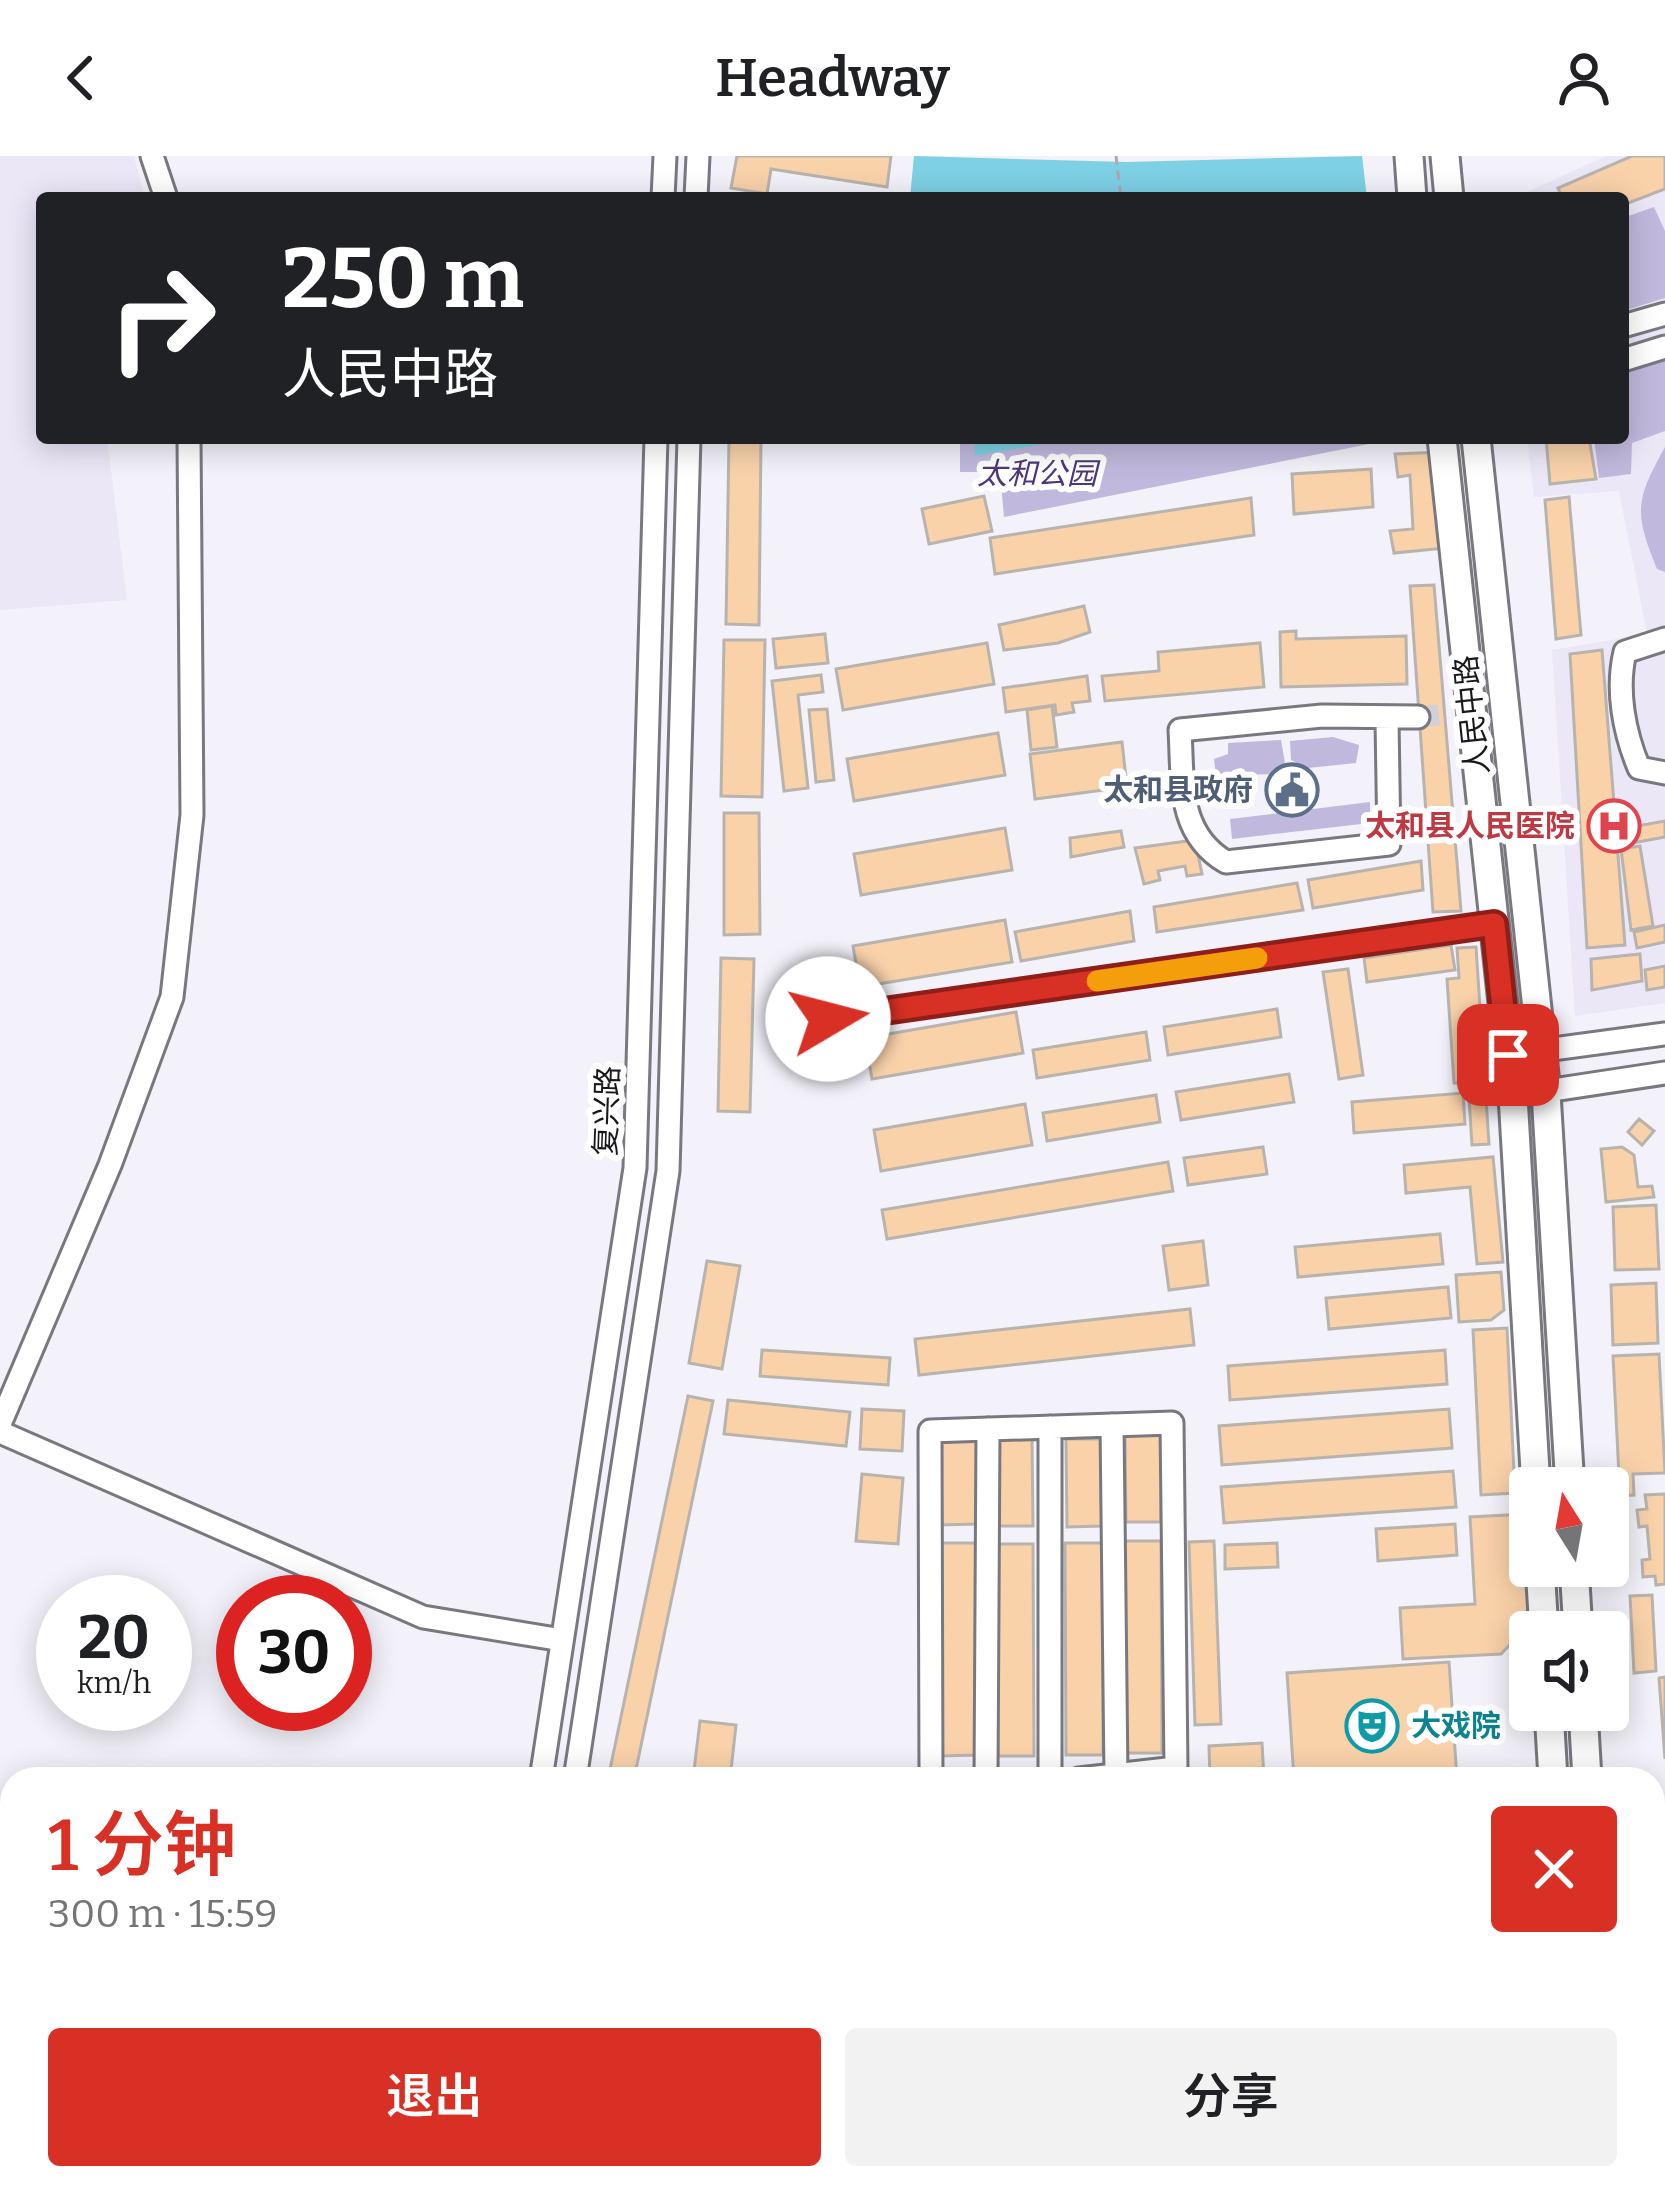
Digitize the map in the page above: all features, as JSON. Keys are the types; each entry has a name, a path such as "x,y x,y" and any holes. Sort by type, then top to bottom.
{"main road":[{"path":"1409,156 1412,192"},
{"path":"1445,156 1449,192"},
{"name":"人民中路","path":"1442,444 1460,714 1494,924 1513,1096 1535,1467"},
{"name":"人民中路","path":"1477,444 1546,1094 1569,1467"},
{"path":"1550,1731 1552,1767"},
{"path":"1584,1731 1586,1767"}],"street":[{"path":"152,156 164,192"},
{"path":"663,192 664,156"},
{"path":"696,192 698,156"},
{"path":"1629,324 1665,314"},
{"path":"1629,358 1665,347"},
{"path":"189,444 192,815 172,997 110,1165 1,1421 423,1617 562,1640"},
{"name":"复兴路","path":"543,1767 635,1168 656,444"},
{"name":"复兴路","path":"577,1767 668,1172 689,444"},
{"path":"1665,638 1625,652 1621,670 1624,716 1639,768 1665,773"},
{"path":"1387,720 1390,844 1226,862 1209,852 1188,824 1180,730 1322,716 1418,717"},
{"path":"828,1019 1494,924"},
{"path":"1508,1055 1665,1034"},
{"path":"1513,1096 1665,1073"},
{"path":"931,1767 930,1431 1172,1424 1176,1767"},
{"path":"1112,1425 1116,1767"},
{"path":"1050,1427 1050,1767"},
{"path":"986,1767 988,1429"}],"path":[{"path":"1116,156 1120,192"}],"shaded area":[{"path":"0,156 134,156 143,192 36,192 36,444 108,444 127,600 0,610"},
{"name":"太和县人民医院","path":"1606,156 1665,156 1665,1003 1575,1016 1552,650 1647,634 1619,491 1534,497 1528,444 1629,444 1629,192 1527,192"}],"green space":[{"path":"1654,207 1665,231 1665,298 1629,309 1629,216"},
{"path":"1665,357 1665,431 1632,443 1631,474 1599,478 1595,444 1629,444 1629,367"},
{"name":"太和公园","path":"960,444 1369,444 1004,517 1000,472 960,472"},
{"path":"1665,447 1665,572 1657,569 1641,507"},
{"path":"1333,737 1359,745 1356,763 1308,768 1291,760 1290,741"},
{"path":"1281,740 1285,763 1273,774 1216,776 1214,759 1228,754 1228,743"},
{"path":"1292,774 1303,779 1308,790 1303,801 1292,806 1281,801 1276,790 1281,779"},
{"path":"1370,802 1370,823 1232,839 1230,819"}],"water":[{"path":"914,156 1126,162 1362,156 1366,192 911,192"},
{"path":"974,444 1042,444 975,456"}],"building":[{"path":"737,156 891,156 887,187 771,169 767,192 731,188"},
{"path":"1632,156 1665,156 1665,189 1629,203 1629,192 1560,192 1558,188"},
{"path":"729,444 761,444 759,625 726,624"},
{"path":"1547,444 1590,444 1596,479 1550,484"},
{"path":"1441,452 1446,548 1394,553 1390,531 1413,529 1410,475 1398,477 1395,454"},
{"path":"1371,469 1373,507 1294,514 1292,474"},
{"path":"984,496 992,531 929,544 922,509"},
{"path":"1569,497 1581,635 1556,639 1545,500"},
{"path":"1251,498 1254,535 995,574 990,538"},
{"path":"1434,585 1461,911 1433,912 1410,586"},
{"path":"1084,606 1090,632 1058,643 1004,650 999,625"},
{"path":"1296,631 1296,639 1406,636 1407,684 1281,687 1280,632"},
{"path":"825,634 828,663 776,668 773,639"},
{"path":"724,640 765,640 762,797 721,796"},
{"path":"987,643 994,684 843,710 836,669"},
{"path":"1260,643 1264,687 1105,701 1102,676 1159,671 1158,652"},
{"path":"1602,650 1625,945 1587,948 1570,654"},
{"path":"821,675 823,692 798,695 808,788 784,791 772,681"},
{"path":"1087,676 1090,701 1072,703 1074,712 1056,715 1055,705 1006,712 1003,688"},
{"path":"1052,706 1057,747 1031,750 1027,710"},
{"path":"827,709 834,780 816,782 809,710"},
{"path":"998,733 1005,775 854,801 847,759"},
{"path":"1122,742 1127,787 1035,799 1030,754"},
{"path":"724,813 759,813 760,934 724,935"},
{"path":"1665,821 1665,837 1622,845 1621,829"},
{"path":"1005,828 1012,870 861,895 854,854"},
{"path":"1121,831 1124,847 1071,857 1070,838"},
{"path":"1195,840 1202,874 1187,876 1185,866 1158,871 1160,880 1144,884 1135,848"},
{"path":"1640,846 1653,926 1631,930 1621,849"},
{"path":"1421,861 1423,890 1313,908 1308,880"},
{"path":"1297,883 1303,910 1157,932 1154,907"},
{"path":"1130,911 1134,941 1021,961 1015,932"},
{"path":"1005,920 1012,962 860,987 853,946"},
{"path":"1665,925 1665,942 1637,948 1634,932"},
{"path":"1451,945 1455,970 1367,982 1364,958"},
{"path":"1476,947 1489,1144 1472,1145 1468,1083 1454,1083 1447,979 1459,978 1457,948"},
{"path":"1640,954 1642,981 1592,990 1591,959"},
{"path":"721,958 754,959 750,1112 718,1111"},
{"path":"1665,966 1665,987 1647,990 1645,970"},
{"path":"1348,969 1363,1075 1339,1079 1323,972"},
{"path":"1277,1009 1281,1037 1168,1055 1164,1027"},
{"path":"1016,1012 1023,1053 872,1079 865,1038"},
{"path":"1146,1032 1150,1060 1037,1078 1033,1050"},
{"path":"1289,1074 1294,1102 1181,1120 1176,1092"},
{"path":"1463,1093 1465,1124 1354,1133 1352,1102"},
{"path":"1156,1095 1160,1122 1047,1141 1043,1113"},
{"path":"1025,1104 1032,1145 881,1171 874,1130"},
{"path":"1639,1119 1654,1131 1642,1145 1628,1132"},
{"path":"1263,1147 1267,1174 1188,1185 1184,1158"},
{"path":"1622,1147 1634,1155 1638,1187 1652,1186 1654,1197 1606,1202 1601,1149"},
{"path":"1493,1157 1503,1262 1477,1264 1470,1187 1406,1193 1404,1165"},
{"path":"1168,1162 1173,1191 887,1239 882,1210"},
{"path":"1656,1205 1659,1269 1615,1270 1613,1207"},
{"path":"1440,1234 1443,1264 1298,1277 1295,1247"},
{"path":"1203,1241 1208,1285 1169,1290 1163,1246"},
{"path":"707,1261 740,1266 722,1369 689,1363"},
{"path":"1501,1272 1504,1310 1491,1320 1459,1322 1456,1275"},
{"path":"1656,1283 1658,1343 1613,1345 1611,1285"},
{"path":"1448,1287 1451,1318 1329,1329 1326,1298"},
{"path":"1190,1309 1194,1345 919,1375 915,1339"},
{"path":"1507,1328 1514,1467 1509,1467 1509,1493 1481,1495 1473,1330"},
{"path":"762,1350 890,1358 888,1385 760,1376"},
{"path":"1445,1350 1447,1384 1230,1400 1228,1366"},
{"path":"1659,1354 1665,1473 1633,1474 1634,1495 1629,1495 1629,1467 1619,1467 1613,1356"},
{"path":"688,1396 713,1401 637,1767 611,1767"},
{"path":"728,1400 850,1412 846,1446 724,1434"},
{"path":"862,1409 904,1411 902,1451 860,1449"},
{"path":"1449,1409 1452,1448 1222,1465 1219,1426"},
{"path":"1125,1435 1161,1435 1161,1522 1126,1522"},
{"path":"978,1439 978,1524 939,1525 938,1440"},
{"path":"997,1439 1032,1439 1033,1526 998,1526"},
{"path":"1066,1439 1102,1439 1102,1526 1067,1527"},
{"path":"1453,1471 1456,1507 1224,1523 1221,1487"},
{"path":"862,1474 903,1478 898,1544 856,1541"},
{"path":"1665,1494 1665,1584 1656,1585 1655,1576 1643,1577 1642,1560 1650,1559 1647,1526 1639,1527 1637,1510 1647,1509 1645,1495"},
{"path":"1509,1515 1509,1587 1530,1587 1531,1611 1509,1611 1509,1646 1501,1654 1403,1659 1400,1608 1475,1604 1470,1517"},
{"path":"1455,1524 1457,1555 1378,1561 1376,1529"},
{"path":"1124,1541 1161,1541 1162,1753 1125,1753"},
{"path":"1214,1541 1221,1724 1195,1725 1189,1542"},
{"path":"939,1543 977,1543 978,1755 940,1756"},
{"path":"1065,1543 1103,1543 1103,1755 1066,1755"},
{"path":"1277,1543 1278,1567 1225,1569 1225,1545"},
{"path":"996,1544 1033,1544 1034,1756 997,1756"},
{"path":"1652,1595 1656,1671 1634,1673 1630,1596"},
{"name":"大戏院","path":"1449,1662 1456,1767 1293,1767 1287,1673"},
{"path":"1665,1677 1665,1759 1659,1678"},
{"path":"700,1721 736,1725 731,1767 694,1767"},
{"path":"1262,1743 1263,1767 1210,1767 1209,1746"}],"tunnel":[{"path":"1418,717 1448,714"}],"slow traffic":[{"path":"1097,981 1257,958"}],"place":[{"name":"太和县政府","path":"1292,790"},
{"name":"太和县人民医院","path":"1614,826"},
{"name":"大戏院","path":"1372,1726"}],"route":[{"path":"828,1019 1494,924 1508,1055"}]}
